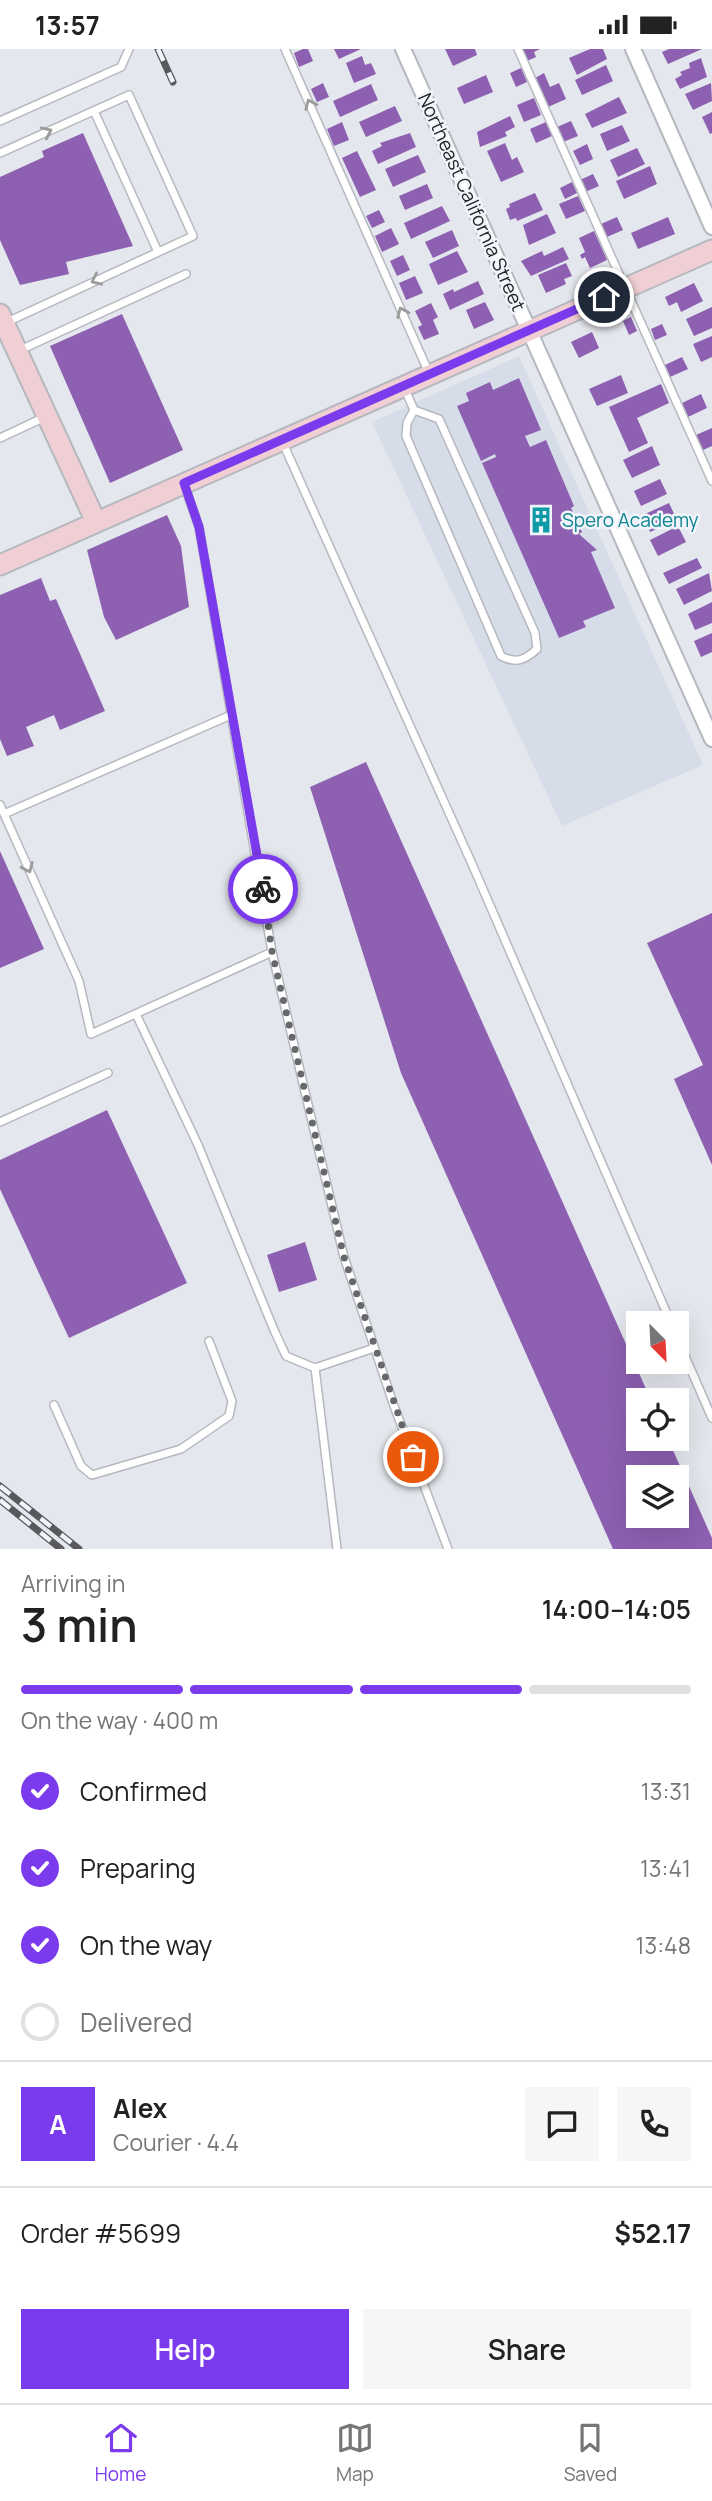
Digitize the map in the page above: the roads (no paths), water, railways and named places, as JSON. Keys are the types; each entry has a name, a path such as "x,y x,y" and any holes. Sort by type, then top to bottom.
{"street":[{"name":"Northeast California Street","path":"403,49 712,736"},
{"path":"633,49 712,227"},
{"path":"0,565 712,250"},
{"path":"2,318 96,522"}],"lane":[{"path":"0,121 121,67 129,49"},
{"path":"285,49 430,374"},
{"path":"518,49 712,481"},
{"path":"0,153 129,95 193,236 2,318"},
{"path":"94,111 158,252"},
{"path":"17,351 186,274"},
{"path":"403,386 414,410 439,419 492,535 535,633 537,649 526,659 510,661 501,656 406,436 407,423 414,410"},
{"path":"0,438 47,416"},
{"path":"282,440 472,864 666,1311"},
{"path":"184,483 199,527 272,952 344,1257 448,1549"},
{"path":"4,814 231,715"},
{"path":"0,805 79,981 91,1034 272,952"},
{"path":"136,1014 198,1145 286,1356 315,1368 374,1347"},
{"path":"0,1122 108,1073"},
{"path":"54,1405 81,1466 92,1475 181,1449 229,1416 232,1401 209,1341"},
{"path":"315,1368 337,1549"},
{"path":"690,1368 712,1418"}],"railway":[{"path":"158,49 173,82"},
{"path":"0,1486 79,1549"},
{"path":"0,1500 61,1549"}],"place":[{"name":"Spero Academy","path":"541,520"}]}
